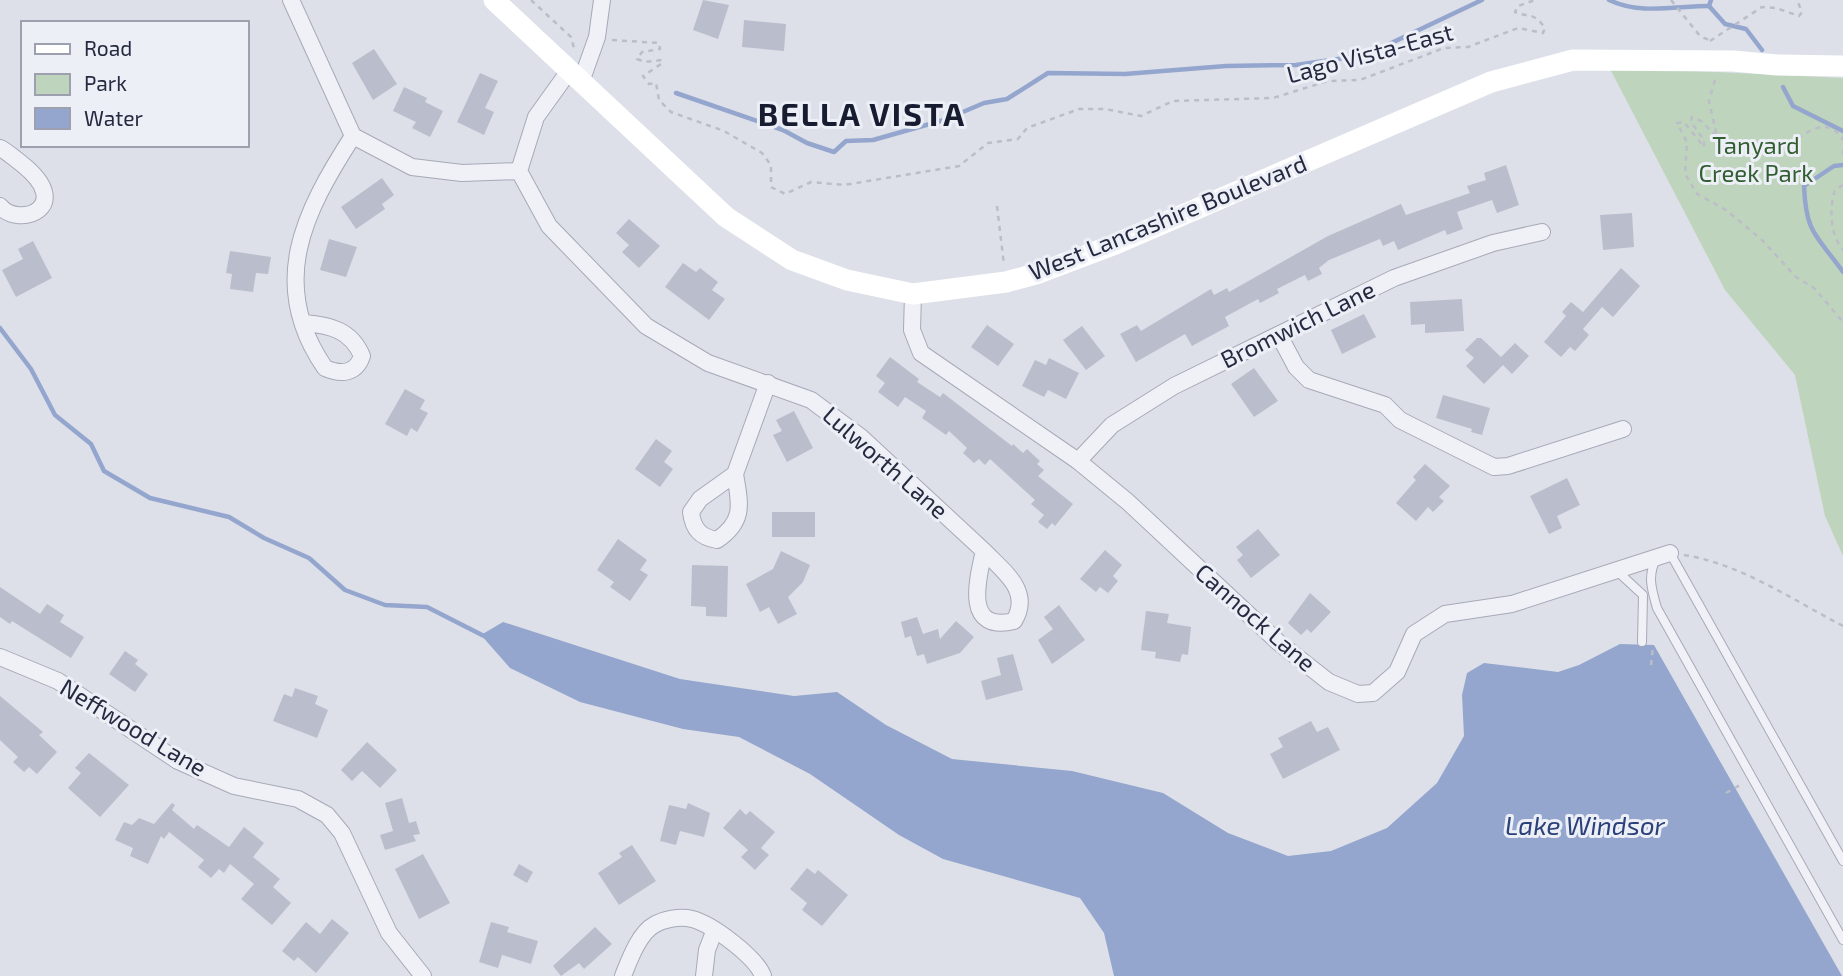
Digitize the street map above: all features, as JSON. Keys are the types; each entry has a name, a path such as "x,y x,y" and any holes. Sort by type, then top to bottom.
{"main road":[{"name":"West Lancashire Boulevard","path":"494,0 575,70 726,217 792,260 847,280 913,294 1006,282 1038,273 1114,245 1491,82 1550,66 1573,61 1642,59 1843,66"}],"street":[{"path":"291,0 353,136 412,167 462,173 519,171 536,117 575,70 597,37 602,0"},
{"path":"304,323 294,280 299,239 319,189 353,136"},
{"path":"0,148 43,182 46,197 42,206 29,214 15,216 0,206"},
{"name":"Lulworth Lane","path":"519,171 549,226 646,326 708,363 811,400 862,438 984,551"},
{"name":"Bromwich Lane","path":"1078,461 1112,425 1149,399 1394,278 1493,243 1542,232"},
{"name":"Cannock Lane","path":"913,294 912,330 921,353 1078,461 1128,502 1278,642 1329,682 1358,694 1373,693 1397,673 1414,634 1445,614 1512,604 1664,555"},
{"path":"1279,335 1296,368 1309,380 1385,405 1400,420 1494,467 1508,466 1623,429"},
{"path":"735,474 768,383"},
{"name":"Neffwood Lane","path":"0,657 58,681 178,761 234,786 298,799 327,815 342,834 390,933 423,976"},
{"path":"623,976 632,955 652,926 671,919 692,919 714,932 749,954 762,976"},
{"path":"704,976 707,950 714,932"}],"lane":[{"path":"1843,861 1664,555 1650,570 1650,584 1657,608 1843,940"},
{"path":"1617,571 1643,595 1642,642"}],"path":[{"path":"531,0 571,37 575,70"},
{"name":"Lago Vista-East","path":"609,42 624,39 659,43 662,47 659,50 642,52 637,59 645,62 662,60 643,76 649,84 656,83 659,100 664,107 724,131 762,153 771,165 771,187 785,194 811,182 845,185 898,174 959,166 989,143 1018,139 1027,128 1079,109 1105,108 1141,116 1173,101 1273,97 1328,81 1360,80 1444,48 1468,47 1518,28 1542,33 1545,28 1538,19 1528,13 1515,12 1518,6 1535,0"},
{"path":"1671,0 1700,36 1711,42 1762,7 1776,8 1799,16 1802,12 1797,0"},
{"path":"1715,80 1709,101 1717,137 1701,121 1692,117 1691,122 1704,140 1704,147 1684,122 1677,123 1687,142 1685,174 1697,194 1726,210 1762,240 1796,277 1814,288 1843,322"},
{"path":"1750,150 1774,149 1790,143 1806,130 1829,127 1843,140"},
{"path":"1842,152 1843,159"},
{"path":"1843,185 1835,190 1830,204 1834,230 1843,250"},
{"path":"997,206 1006,282"},
{"path":"1664,555 1697,557 1740,574 1843,626"},
{"path":"1651,666 1654,640"},
{"path":"1726,793 1740,785"}],"green space":[{"name":"Tanyard Creek Park","path":"1609,67 1843,78 1843,556 1825,516 1795,375 1725,290"}],"water":[{"name":"Lake Windsor","path":"503,622 680,679 794,696 837,692 886,725 952,759 1072,771 1163,793 1228,833 1288,856 1331,851 1387,828 1437,783 1464,736 1462,695 1467,673 1484,663 1558,672 1579,665 1620,644 1654,645 1842,976 1114,976 1104,933 1080,898 943,859 899,835 810,774 739,737 683,729 580,702 510,668 481,635"}],"building":[{"path":"703,0 729,5 718,39 693,30"},
{"path":"744,20 786,24 784,51 742,47"},
{"path":"374,49 397,84 373,100 352,63"},
{"path":"480,73 498,81 485,108 494,112 484,135 457,122"},
{"path":"404,87 427,98 425,102 443,111 430,137 412,128 416,122 393,111"},
{"path":"1506,165 1519,205 1497,213 1492,200 1457,212 1463,229 1447,235 1445,230 1398,250 1394,241 1383,246 1380,239 1329,260 1319,268 1322,274 1308,281 1305,275 1277,289 1279,293 1260,303 1258,299 1225,317 1229,326 1192,346 1185,334 1136,362 1120,334 1137,325 1141,331 1211,289 1214,295 1227,288 1229,292 1328,236 1401,204 1406,215 1470,193 1467,186 1486,180 1484,173"},
{"path":"382,178 394,195 382,204 385,209 356,229 341,207"},
{"path":"1632,213 1634,247 1603,250 1600,215"},
{"path":"629,219 660,246 639,268 622,252 629,245 616,233"},
{"path":"329,239 357,247 346,277 320,270"},
{"path":"33,241 52,278 16,297 2,270 23,259 18,249"},
{"path":"230,251 271,257 268,274 256,273 253,292 230,289 232,274 226,273"},
{"path":"683,263 696,272 700,268 718,282 712,290 725,299 709,320 665,287"},
{"path":"1621,268 1640,286 1613,317 1602,307 1583,329 1589,335 1575,351 1570,347 1561,357 1544,342 1566,316 1562,312 1571,302 1583,312"},
{"path":"1462,299 1464,331 1425,333 1425,324 1411,325 1410,302"},
{"path":"1364,314 1376,337 1342,354 1331,330"},
{"path":"987,325 1014,344 998,366 971,347"},
{"path":"1082,326 1105,356 1086,370 1063,340"},
{"path":"1477,338 1481,338 1501,357 1515,343 1529,356 1512,374 1503,365 1484,384 1466,366 1474,358 1465,350"},
{"path":"890,357 919,379 917,382 940,397 943,393 1012,446 1013,444 1023,453 1027,449 1040,461 1037,464 1044,470 1038,476 1073,504 1055,526 1052,523 1047,529 1038,522 1044,515 1031,504 1035,500 990,459 985,465 979,459 974,463 963,453 967,448 949,431 946,435 922,418 926,411 905,397 898,407 878,392 885,383 876,376"},
{"path":"1049,358 1079,373 1066,399 1048,390 1044,397 1022,386 1035,360 1046,365"},
{"path":"1254,368 1278,401 1254,417 1231,384"},
{"path":"405,389 425,400 420,409 428,413 417,432 411,428 407,436 385,424"},
{"path":"1443,395 1490,408 1482,435 1471,432 1472,429 1436,418"},
{"path":"794,411 813,448 787,462 773,435 782,431 776,420"},
{"path":"656,439 672,451 664,462 673,469 660,487 635,469"},
{"path":"1425,464 1450,486 1439,497 1444,501 1433,512 1428,507 1416,521 1396,503 1416,480 1413,477"},
{"path":"1567,478 1580,505 1557,516 1562,528 1549,534 1530,496"},
{"path":"772,512 815,512 815,537 772,537"},
{"path":"1258,529 1280,555 1251,578 1237,560 1243,555 1236,547"},
{"path":"618,539 647,560 640,570 648,575 630,601 610,587 614,582 597,570"},
{"path":"1105,550 1122,565 1113,576 1118,581 1108,593 1100,587 1096,592 1080,579"},
{"path":"781,551 810,565 803,582 788,597 797,614 778,624 769,607 760,612 746,584 773,569"},
{"path":"692,565 728,566 727,617 706,616 706,607 691,606"},
{"path":"0,587 40,614 47,604 64,615 60,622 84,637 71,658 12,621 10,624 0,617"},
{"path":"1310,593 1331,612 1311,633 1307,629 1301,635 1288,623"},
{"path":"1059,605 1085,640 1052,664 1038,640 1053,629 1044,617"},
{"path":"1146,611 1169,614 1167,623 1191,627 1188,655 1182,654 1180,662 1155,658 1156,652 1141,650"},
{"path":"917,617 923,634 938,629 940,639 956,621 974,637 960,653 927,664 924,654 917,656 911,636 905,638 901,622"},
{"path":"125,651 138,660 135,664 148,674 135,692 109,674"},
{"path":"1013,654 1023,690 986,700 981,681 1001,675 997,658"},
{"path":"295,688 318,696 315,704 328,710 317,738 273,721 284,694 292,697"},
{"path":"0,696 43,732 39,735 57,752 37,774 29,767 24,772 13,762 18,757 0,740"},
{"path":"1311,721 1317,732 1328,727 1340,750 1283,779 1270,754 1283,747 1278,738"},
{"path":"367,742 397,770 380,788 362,771 352,781 341,770"},
{"path":"89,753 129,785 100,817 68,788 81,773 75,768"},
{"path":"402,798 409,823 416,821 420,834 413,835 416,841 385,850 380,835 393,831 385,803"},
{"path":"172,803 175,805 172,810 194,829 197,825 229,847 244,827 264,843 253,857 280,879 273,887 291,903 272,925 241,899 254,884 230,864 224,873 219,869 211,878 198,867 204,860 169,832 164,839 161,836 148,864 130,856 133,848 115,840 124,822 132,825 139,818 154,824"},
{"path":"688,803 710,813 704,837 680,831 676,845 660,841 669,805 686,809"},
{"path":"740,809 746,815 750,811 775,832 761,848 769,855 755,870 741,857 748,850 723,828"},
{"path":"632,845 656,881 619,905 598,873 622,857 619,853"},
{"path":"423,854 450,903 419,919 395,869"},
{"path":"519,864 533,872 527,883 513,875"},
{"path":"807,868 815,874 818,870 848,895 822,926 802,910 807,903 790,889"},
{"path":"332,919 349,933 316,973 298,957 294,961 282,951 306,922 320,934"},
{"path":"491,922 509,927 507,932 538,941 531,964 502,955 498,968 479,962"},
{"path":"595,927 612,944 584,969 579,963 561,976 553,966"}],"waterway":[{"path":"676,93 783,130 807,143 834,152 846,141 873,140 944,120 984,103 1007,99 1048,73 1125,74 1226,66 1296,65 1366,55 1482,0"},
{"path":"1609,0 1621,5 1658,9 1709,6"},
{"path":"1711,0 1709,6 1725,24 1746,29 1762,50"},
{"path":"1783,87 1793,106 1843,131"},
{"path":"1843,165 1834,166 1804,186 1810,225 1843,272"},
{"path":"0,328 31,369 55,415 91,444 104,471 150,498 229,517 264,538 309,558 345,590 385,605 427,607 484,636"}],"district":[{"name":"BELLA VISTA","path":"862,115"}]}
